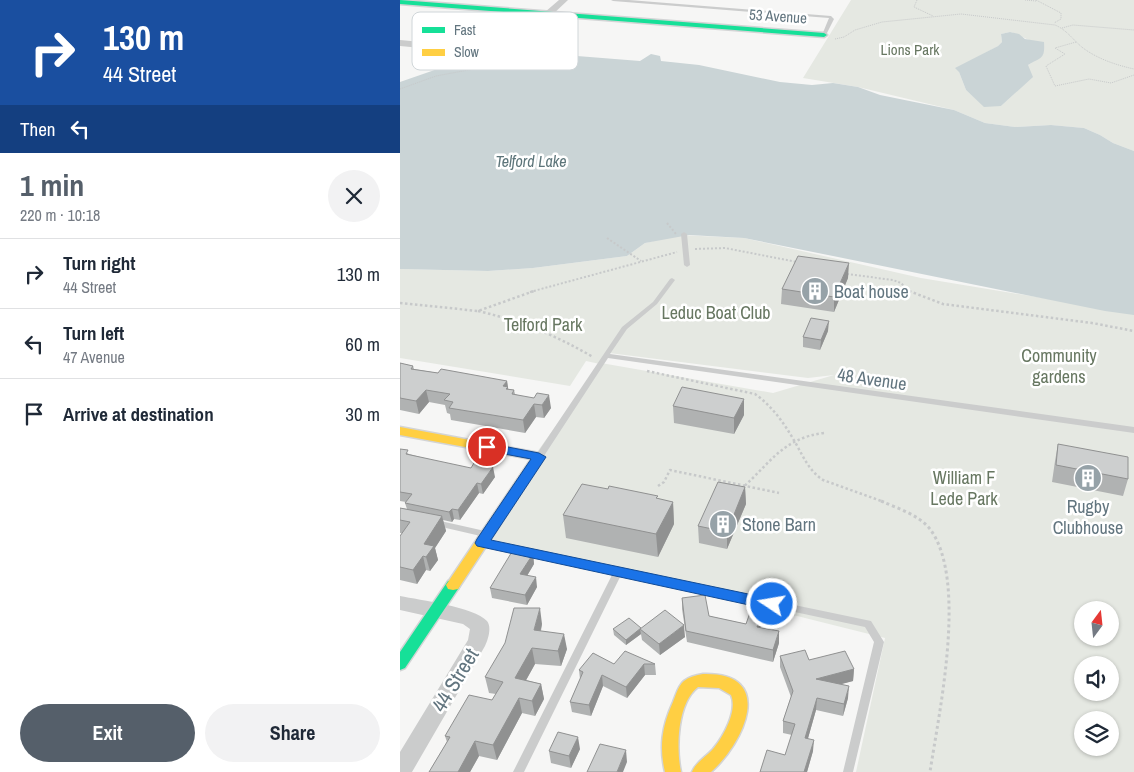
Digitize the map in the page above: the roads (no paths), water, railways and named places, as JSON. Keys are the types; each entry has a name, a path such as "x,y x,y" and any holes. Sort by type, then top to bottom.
{"street":[{"path":"550,12 564,0"},
{"name":"53 Avenue","path":"402,2 524,12"},
{"name":"53 Avenue","path":"578,16 824,34"},
{"path":"400,431 539,457 400,664"},
{"path":"400,603 436,611"},
{"name":"44 Street","path":"400,772 478,641 480,633 480,626 474,620 436,611"},
{"path":"673,772 667,741 674,720 687,688 692,684 708,680 733,687 741,698 741,706 721,752 700,772"}],"lane":[{"path":"613,0 828,16 832,19 824,34"},
{"path":"681,235 687,265"},
{"path":"539,457 624,328 655,303 672,280"},
{"name":"48 Avenue","path":"606,356 1134,430"},
{"path":"429,522 618,572 868,624 879,642 848,772"},
{"path":"518,772 618,572"}],"water":[{"path":"1010,32 1019,34 1025,39 1044,42 1043,55 1028,65 1033,77 1001,106 984,107 966,90 959,72 955,68 998,46 1002,42 1001,34"},
{"name":"Telford Lake","path":"651,54 660,56 661,61 699,65 780,82 812,85 833,83 858,87 880,95 954,110 985,123 1015,127 1051,125 1084,128 1113,143 1134,151 1134,315 1105,311 744,238 689,235 645,243 627,256 533,268 488,271 400,269 400,82 435,70 578,70 578,56 640,61"}],"place":[{"name":"Boat house","path":"815,291"},
{"name":"Rugby Clubhouse","path":"1088,478"},
{"name":"Stone Barn","path":"723,524"}],"park label":[{"name":"Lions Park","path":"910,49"},
{"name":"Leduc Boat Club","path":"716,312"},
{"name":"Telford Park","path":"543,324"},
{"name":"Community gardens","path":"1059,365"},
{"name":"William F Lede Park","path":"964,487"}]}
